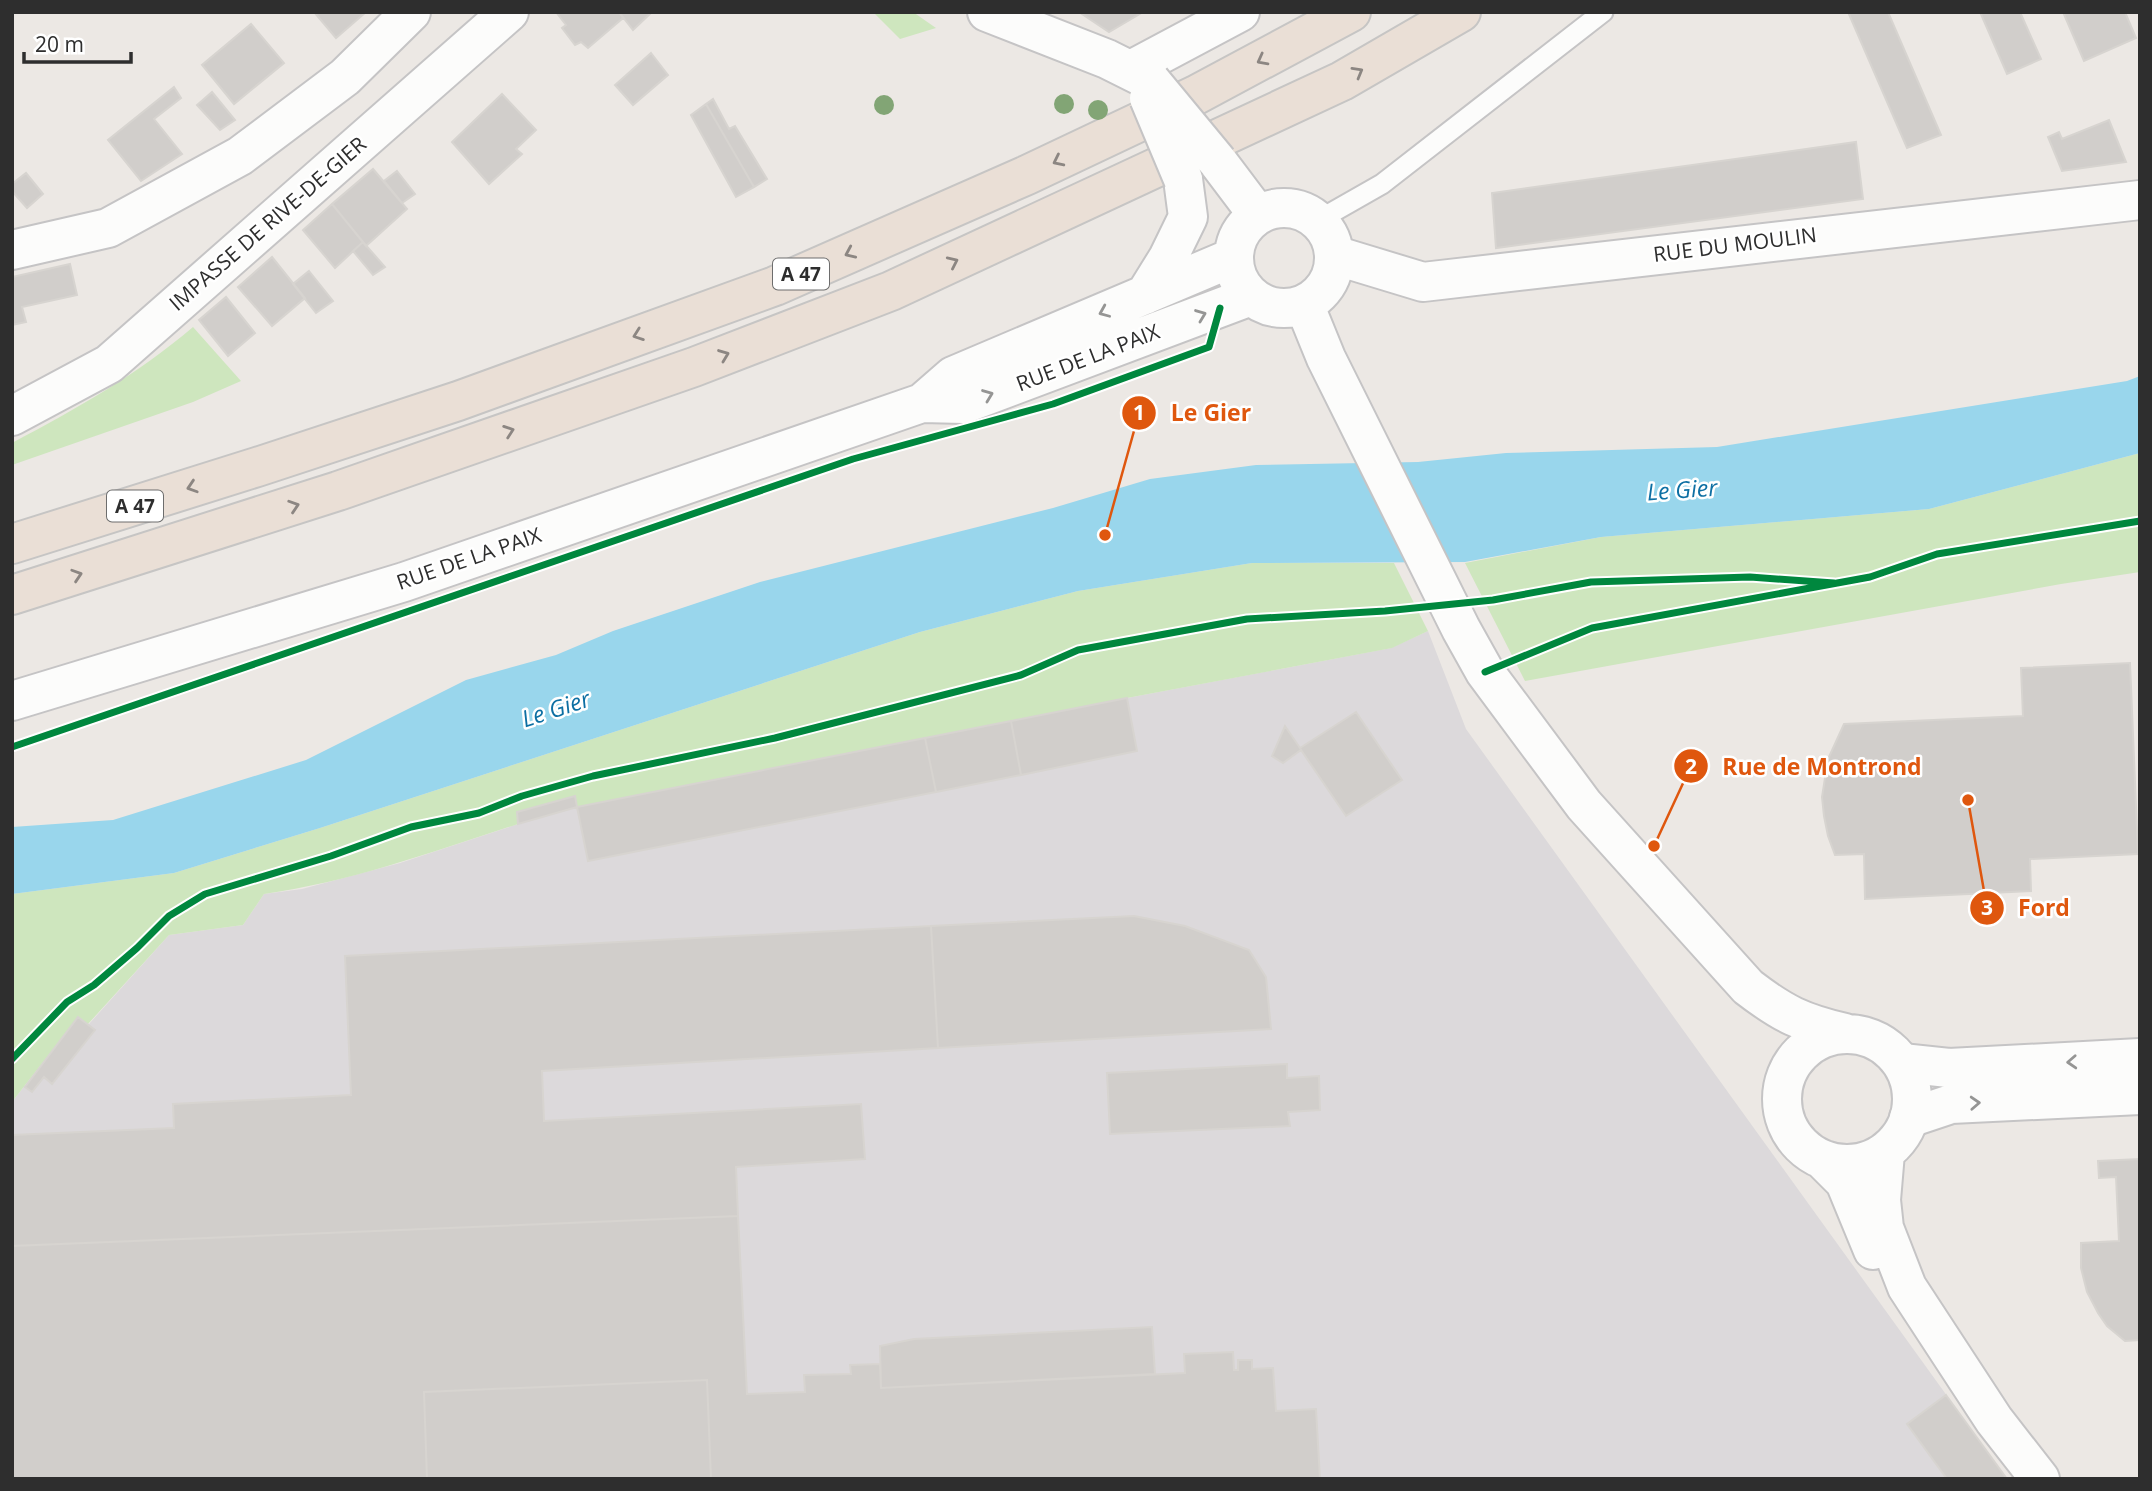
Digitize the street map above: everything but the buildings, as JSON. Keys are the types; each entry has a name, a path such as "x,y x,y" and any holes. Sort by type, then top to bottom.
{"highway":[{"name":"A 47","path":"12,544 458,401 775,286 1027,175 1196,95 1351,12"},
{"name":"A 47","path":"12,595 338,491 694,366 891,291 1342,82 1461,12"}],"main road":[{"path":"12,250 108,229 240,156 345,77 411,12"},
{"name":"IMPASSE DE RIVE-DE-GIER","path":"12,416 108,364 509,12"},
{"path":"987,12 1143,81 1222,167 1258,215"},
{"path":"1143,81 1240,12"},
{"path":"1143,81 1183,180 1188,217 1168,258 1145,295"},
{"name":"RUE DU MOULIN","path":"1334,255 1423,282 2140,200"},
{"path":"1289,208 1317,221 1329,236 1334,255 1332,276 1321,292 1304,304 1291,308 1263,304 1251,296 1236,274 1234,257 1237,240 1245,226 1258,215 1289,208"},
{"name":"RUE DE LA PAIX","path":"922,403 953,376 1234,257"},
{"name":"RUE DE LA PAIX","path":"12,701 404,582 922,403 964,404 1251,296"},
{"path":"1304,304 1326,358 1485,673 1584,805 1748,987 1775,1008 1809,1024 1867,1036 1887,1046 1902,1063 1910,1081 1913,1100 1909,1118 1900,1137 1885,1153 1867,1162 1843,1164 1822,1159"},
{"path":"1748,987 1765,1018 1777,1051 1782,1109 1789,1130 1803,1147 1822,1159 1845,1182 1875,1255 1907,1287 1994,1420 2040,1479"},
{"path":"1782,1087 1789,1067 1803,1049 1822,1038 1845,1033"},
{"path":"1902,1063 1949,1068 2140,1058"},
{"path":"1909,1118 1951,1104 2140,1095"},
{"path":"1885,1153 1881,1200 1884,1228 1907,1287"}],"lane":[{"path":"1317,221 1382,184 1603,12"}],"shaded area":[{"path":"1428,631 1466,729 2007,1479 12,1479 12,1102 78,1017 89,1024 169,935 243,925 264,894 302,889 400,863 518,824 517,812 575,796 577,807 1391,648"}],"green space":[{"path":"873,12 913,12 936,28 900,39"},
{"path":"193,327 241,381 193,402 12,465 12,443 106,390"},
{"path":"2140,453 2140,572 1525,681 1465,563 1601,537 1929,509"},
{"path":"1252,563 1394,563 1428,631 1392,648 577,807 574,796 517,812 518,824 424,855 329,882 264,894 243,925 169,935 88,1024 78,1017 12,1102 12,894 174,873 920,632 1078,591"}],"water":[{"path":"2140,376 2140,453 1929,509 1601,537 1465,562 1252,563 1078,591 920,632 174,873 12,894 12,827 113,820 306,760 466,680 556,655 613,631 760,582 1053,508 1150,479 1256,465 1418,462 1506,453 1717,447 2127,381"}],"cycle path":[{"path":"12,747 853,459 1053,404 1209,347 1220,308"},
{"path":"1485,672 1592,628 1870,577 1937,554 2140,521"},
{"path":"12,1059 67,1002 94,985 169,916 205,894 331,856 411,827 479,813 522,796 593,776 775,738 1021,675 1078,650 1247,619 1385,611 1493,600 1591,582 1750,577 1834,583"}],"place":[{"name":"Le Gier","path":"1105,535"},
{"name":"Ford","path":"1968,800"},
{"name":"Rue de Montrond","path":"1654,846"}]}
